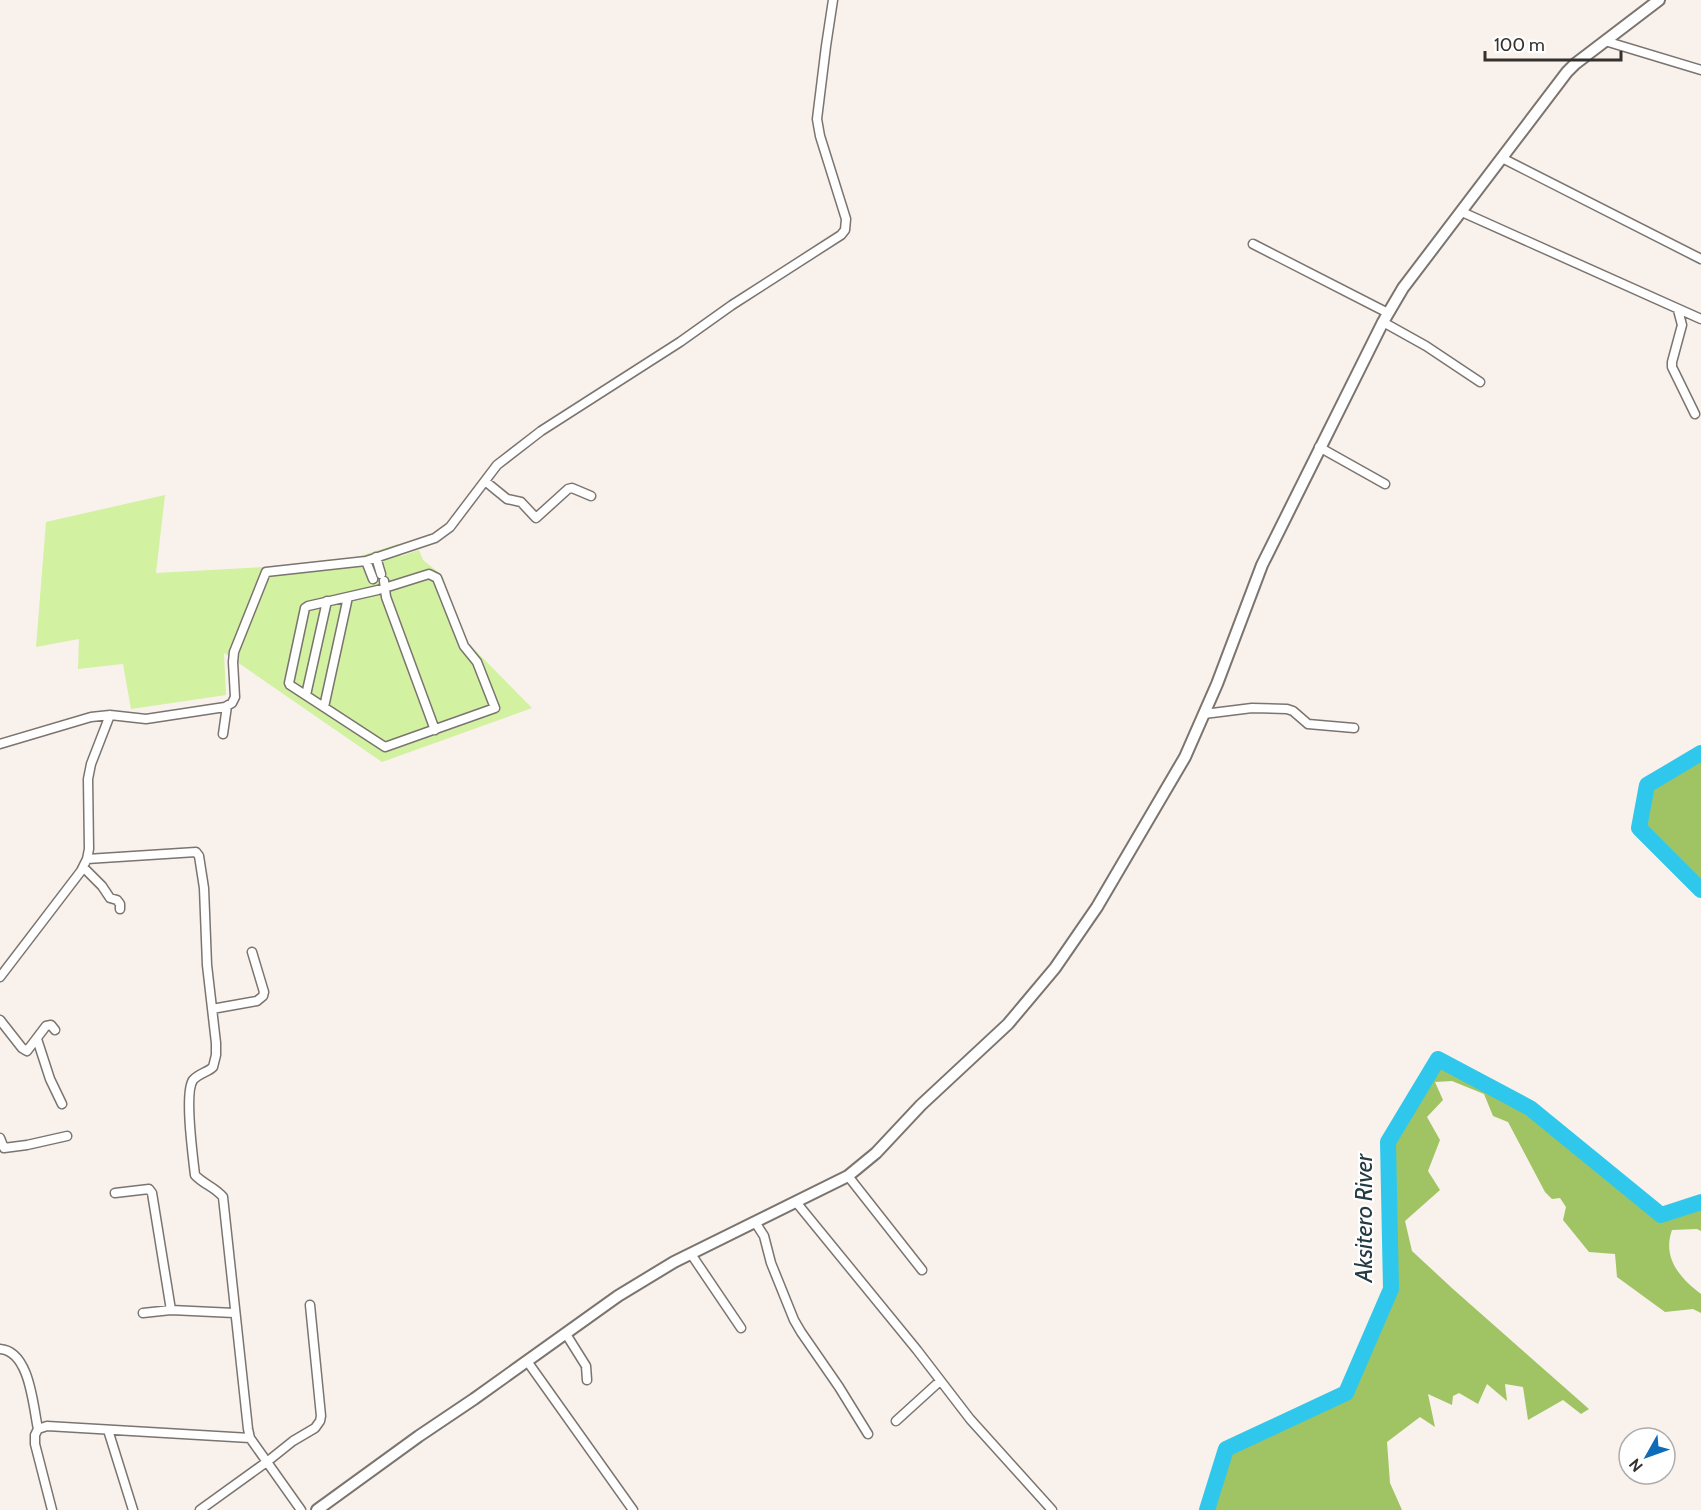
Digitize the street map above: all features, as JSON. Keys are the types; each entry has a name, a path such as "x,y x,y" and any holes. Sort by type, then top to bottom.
{"street":[{"path":"0,744 91,717 110,715 146,719 227,706 232,703 235,698 234,652 266,572 366,561 435,538 450,527 497,465 541,431 836,239 845,230 846,219 820,136 818,119 833,0"},
{"path":"317,1510 618,1296 691,1254 848,1176 876,1153 934,1092 997,1034 1050,974 1077,937 1114,880 1177,771 1223,669 1262,565 1385,317 1409,280 1563,77 1575,64 1659,0"},
{"path":"1605,41 1701,70"},
{"path":"1502,158 1701,259"},
{"path":"1462,212 1701,319"},
{"path":"1253,244 1385,317 1480,382"},
{"path":"1678,309 1682,325 1672,367 1695,414"},
{"path":"1319,447 1385,484"},
{"path":"485,482 507,499 521,502 536,519 568,489 572,488 591,496"},
{"path":"376,557 380,585"},
{"path":"366,561 380,585 435,730"},
{"path":"429,574 437,578 465,646 477,662 495,706 494,709 385,747 292,687 289,683 305,608 348,597 380,585 429,574"},
{"path":"324,707 348,597"},
{"path":"306,695 327,601"},
{"path":"223,734 227,706"},
{"path":"1204,714 1252,708 1287,709 1293,711 1308,724 1354,728"},
{"path":"0,977 85,863 89,849 88,779 91,764 110,715"},
{"path":"85,863 173,853 196,852 198,854 204,888 205,946 216,1055 213,1066 193,1080 190,1130 195,1175 223,1197 234,1313 250,1438 301,1510"},
{"path":"85,863 110,898 117,900 120,909"},
{"path":"212,1009 257,1001 263,996 264,992 252,952"},
{"path":"0,1020 24,1051 29,1050 46,1026 51,1025 55,1030"},
{"path":"37,1039 50,1079 62,1104"},
{"path":"0,1138 2,1148 67,1136"},
{"path":"848,1176 922,1270"},
{"path":"115,1193 148,1189 152,1193 171,1310"},
{"path":"796,1202 990,1442 1052,1510"},
{"path":"756,1222 764,1236 771,1263 794,1320 867,1434"},
{"path":"691,1254 741,1328"},
{"path":"200,1510 293,1441 315,1428 320,1421 310,1305"},
{"path":"143,1313 171,1310 234,1313"},
{"path":"566,1334 586,1366 588,1380"},
{"path":"0,1349 5,1349 18,1358 26,1371 38,1429 35,1444 52,1510"},
{"path":"527,1361 633,1510"},
{"path":"896,1420 940,1381"},
{"path":"38,1429 47,1426 250,1438"},
{"path":"108,1430 132,1510"}],"green space":[{"path":"165,495 156,573 264,567 357,557 398,544 401,556 419,550 423,560 442,575 467,642 532,708 382,762 224,653 226,695 131,709 123,664 78,669 79,639 36,647 46,522"},
{"path":"1701,753 1701,895 1639,828 1647,785"},
{"path":"1438,1059 1530,1108 1661,1215 1701,1202 1701,1231 1697,1229 1672,1230 1669,1250 1680,1274 1701,1294 1701,1313 1693,1309 1665,1312 1617,1277 1615,1254 1589,1252 1563,1220 1566,1207 1560,1198 1552,1199 1545,1192 1508,1122 1493,1116 1484,1094 1452,1081 1435,1082 1443,1100 1427,1117 1440,1140 1428,1171 1440,1190 1405,1221 1412,1251 1589,1409 1581,1414 1563,1400 1528,1420 1523,1387 1505,1384 1507,1401 1487,1384 1478,1404 1459,1393 1453,1396 1452,1405 1428,1394 1435,1427 1420,1417 1387,1442 1390,1483 1402,1510 1207,1510 1226,1449 1347,1393 1391,1289 1388,1142"}],"waterway":[{"name":"Aksitero River","path":"1701,753 1647,785 1639,828 1701,890"},
{"name":"Aksitero River","path":"1207,1510 1226,1449 1346,1393 1391,1289 1388,1142 1438,1059 1530,1108 1661,1215 1701,1202"}]}
